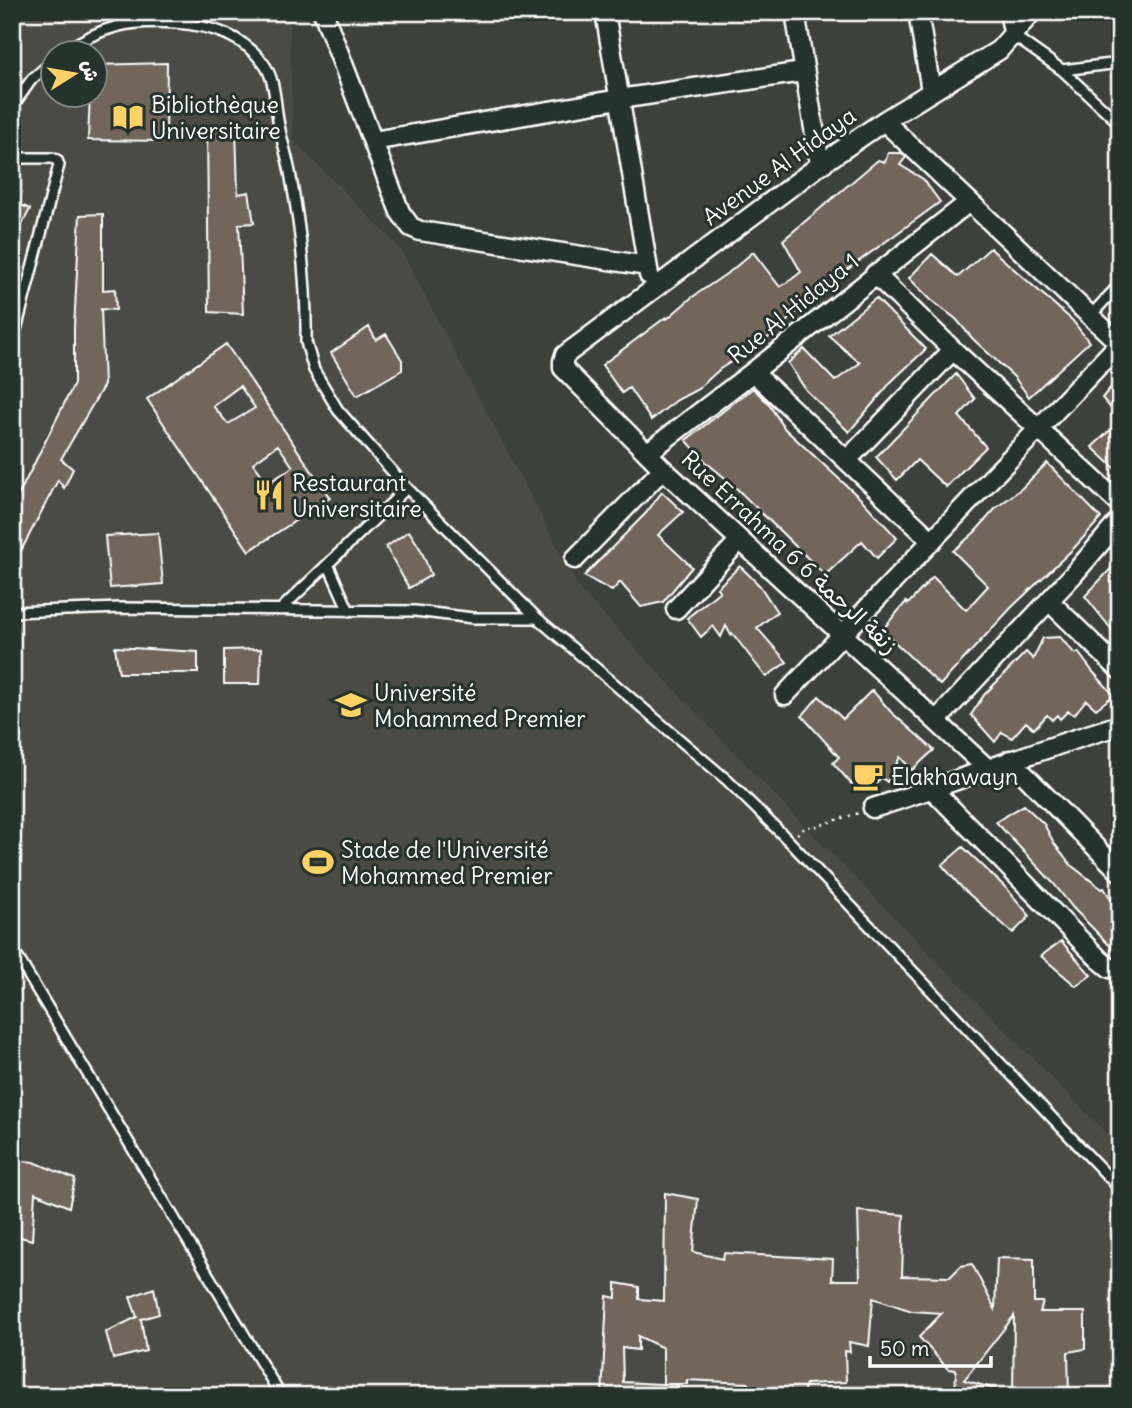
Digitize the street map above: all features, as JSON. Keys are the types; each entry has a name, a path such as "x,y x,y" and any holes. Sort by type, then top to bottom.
{"street":[{"path":"323,12 400,212 415,229 647,266"},
{"path":"605,12 652,289"},
{"path":"794,12 820,165"},
{"path":"918,12 931,91"},
{"path":"1009,12 1014,36"},
{"name":"Avenue Al Hidaya","path":"564,368 565,355 820,165 884,121 999,50 1014,36 1032,12"},
{"path":"373,141 619,99 803,72"},
{"path":"785,695 1119,343 884,121"},
{"name":"Rue Al Hidaya 1","path":"647,453 969,202"},
{"path":"875,274 1120,504"},
{"path":"847,460 953,350"},
{"name":"Rue Errahma 6 6 زنقة الرحمة","path":"564,368 663,469 739,541 988,769"},
{"path":"753,372 932,541"},
{"path":"575,559 663,469"},
{"path":"937,720 1049,601 1120,520"},
{"path":"676,609 739,541"},
{"path":"1049,601 1120,670"},
{"path":"873,808 1120,725"},
{"path":"1010,760 1120,872"},
{"path":"932,789 1115,969"},
{"path":"1101,853 1120,847"}],"lane":[{"path":"86,38 122,24 195,24 230,35 260,58 267,66 288,160 303,255 308,356 321,384 338,410 407,488 537,618 727,779 1120,1189"},
{"path":"1014,36 1062,69 1120,124"},
{"path":"1062,69 1120,63"},
{"path":"12,107 38,74"},
{"path":"12,158 55,159 59,165 12,345"},
{"path":"1090,316 1120,284"},
{"path":"280,610 407,488"},
{"path":"328,564 349,611"},
{"path":"12,612 120,608 415,611 499,620 537,618"},
{"path":"12,948 281,1396"}],"path":[{"path":"795,836 806,827 827,824 873,808"}],"shaded area":[{"name":"Université Mohammed Premier","path":"12,12 289,12 293,140 399,247 580,590 799,821 1120,1147 1120,1396 12,1396"}],"building":[{"name":"Bibliothèque Universitaire","path":"167,63 166,141 88,140 89,108 108,108 108,65"},
{"path":"236,127 238,194 249,192 254,223 239,224 243,314 209,312 207,130"},
{"path":"888,153 902,153 906,157 900,165 923,179 940,202 829,283 767,339 720,369 698,389 677,400 651,420 629,388 622,393 602,365 666,317 667,319 753,252 780,287 792,279 801,272 783,240 878,160 885,162"},
{"path":"12,201 30,209 12,244"},
{"path":"103,214 103,290 115,289 116,310 101,309 104,385 61,459 73,469 64,488 58,480 12,568 12,508 74,384 80,215"},
{"path":"990,248 1072,320 1089,342 1029,397 1014,377 973,339 956,319 931,300 909,278 932,254 958,277"},
{"path":"876,298 926,349 892,381 849,432 806,390 788,363 804,349 835,381 860,363 829,336"},
{"path":"369,327 376,340 386,334 402,360 402,370 357,396 331,353"},
{"path":"226,344 330,498 249,551 147,399","holes":["240,386 255,408 228,424 213,406","278,445 293,467 268,483 253,463"]},
{"path":"956,374 975,399 959,416 986,447 946,487 917,460 897,480 876,457"},
{"path":"1120,376 1120,419 1102,398"},
{"path":"753,388 768,403 785,429 862,500 897,538 877,558 862,541 825,575 686,440"},
{"path":"1120,421 1120,473 1092,447"},
{"path":"1047,463 1101,518 1074,548 1011,608 940,685 882,630 906,602 908,604 933,577 966,610 988,586 953,551"},
{"path":"662,492 683,512 658,535 692,567 663,602 641,607 620,582 612,591 584,576 646,513"},
{"path":"409,531 421,550 431,575 409,588 386,547"},
{"path":"158,533 163,584 110,588 105,536"},
{"path":"1120,559 1120,640 1085,596"},
{"path":"740,566 760,586 777,612 757,628 787,662 766,677 726,626 721,637 713,626 701,637 687,618 720,591 717,588"},
{"path":"1060,637 1075,654 1078,652 1114,695 1096,709 1086,700 1074,715 1068,711 1060,719 1057,715 1052,720 1047,715 1034,729 1026,722 1012,738 1002,732 995,742 971,715 984,695 1026,652 1033,659 1043,638"},
{"path":"115,647 198,652 198,673 119,673"},
{"path":"261,649 260,684 224,684 224,650"},
{"path":"872,690 891,712 934,750 912,770 900,757 887,782 881,777 873,789 866,779 856,789 833,763 839,757 802,716 819,696 843,719"},
{"path":"1024,805 1044,824 1054,843 1072,866 1104,888 1120,913 1120,956 996,822"},
{"path":"963,847 1007,889 1030,916 1013,933 962,888 942,865"},
{"path":"1061,941 1091,975 1076,986 1041,956"},
{"path":"12,1160 34,1162 75,1179 69,1207 35,1193 32,1240 12,1235"},
{"path":"665,1193 698,1199 693,1252 723,1259 724,1253 833,1259 832,1280 860,1280 858,1211 904,1215 902,1276 950,1277 961,1266 972,1264 995,1309 997,1258 1034,1259 1034,1302 1043,1302 1040,1312 1085,1312 1085,1349 1068,1352 1069,1396 1013,1396 1014,1316 964,1380 1005,1392 1005,1396 955,1396 956,1370 948,1369 919,1337 942,1313 912,1311 873,1298 869,1346 849,1342 850,1352 845,1351 846,1382 806,1384 802,1396 749,1396 748,1383 687,1380 687,1384 663,1384 663,1348 638,1336 638,1350 622,1348 623,1382 678,1385 678,1396 602,1396 607,1296 616,1298 616,1283 639,1287 639,1299 664,1301"},
{"path":"154,1288 159,1314 141,1319 146,1351 113,1359 106,1332 137,1317 130,1297"}],"place":[{"name":"Bibliothèque Universitaire","path":"128,117"},
{"name":"Restaurant Universitaire","path":"269,495"},
{"name":"Université Mohammed Premier","path":"351,705"},
{"name":"Elakhawayn","path":"868,776"},
{"name":"Stade de l'Université Mohammed Premier","path":"318,862"}]}
